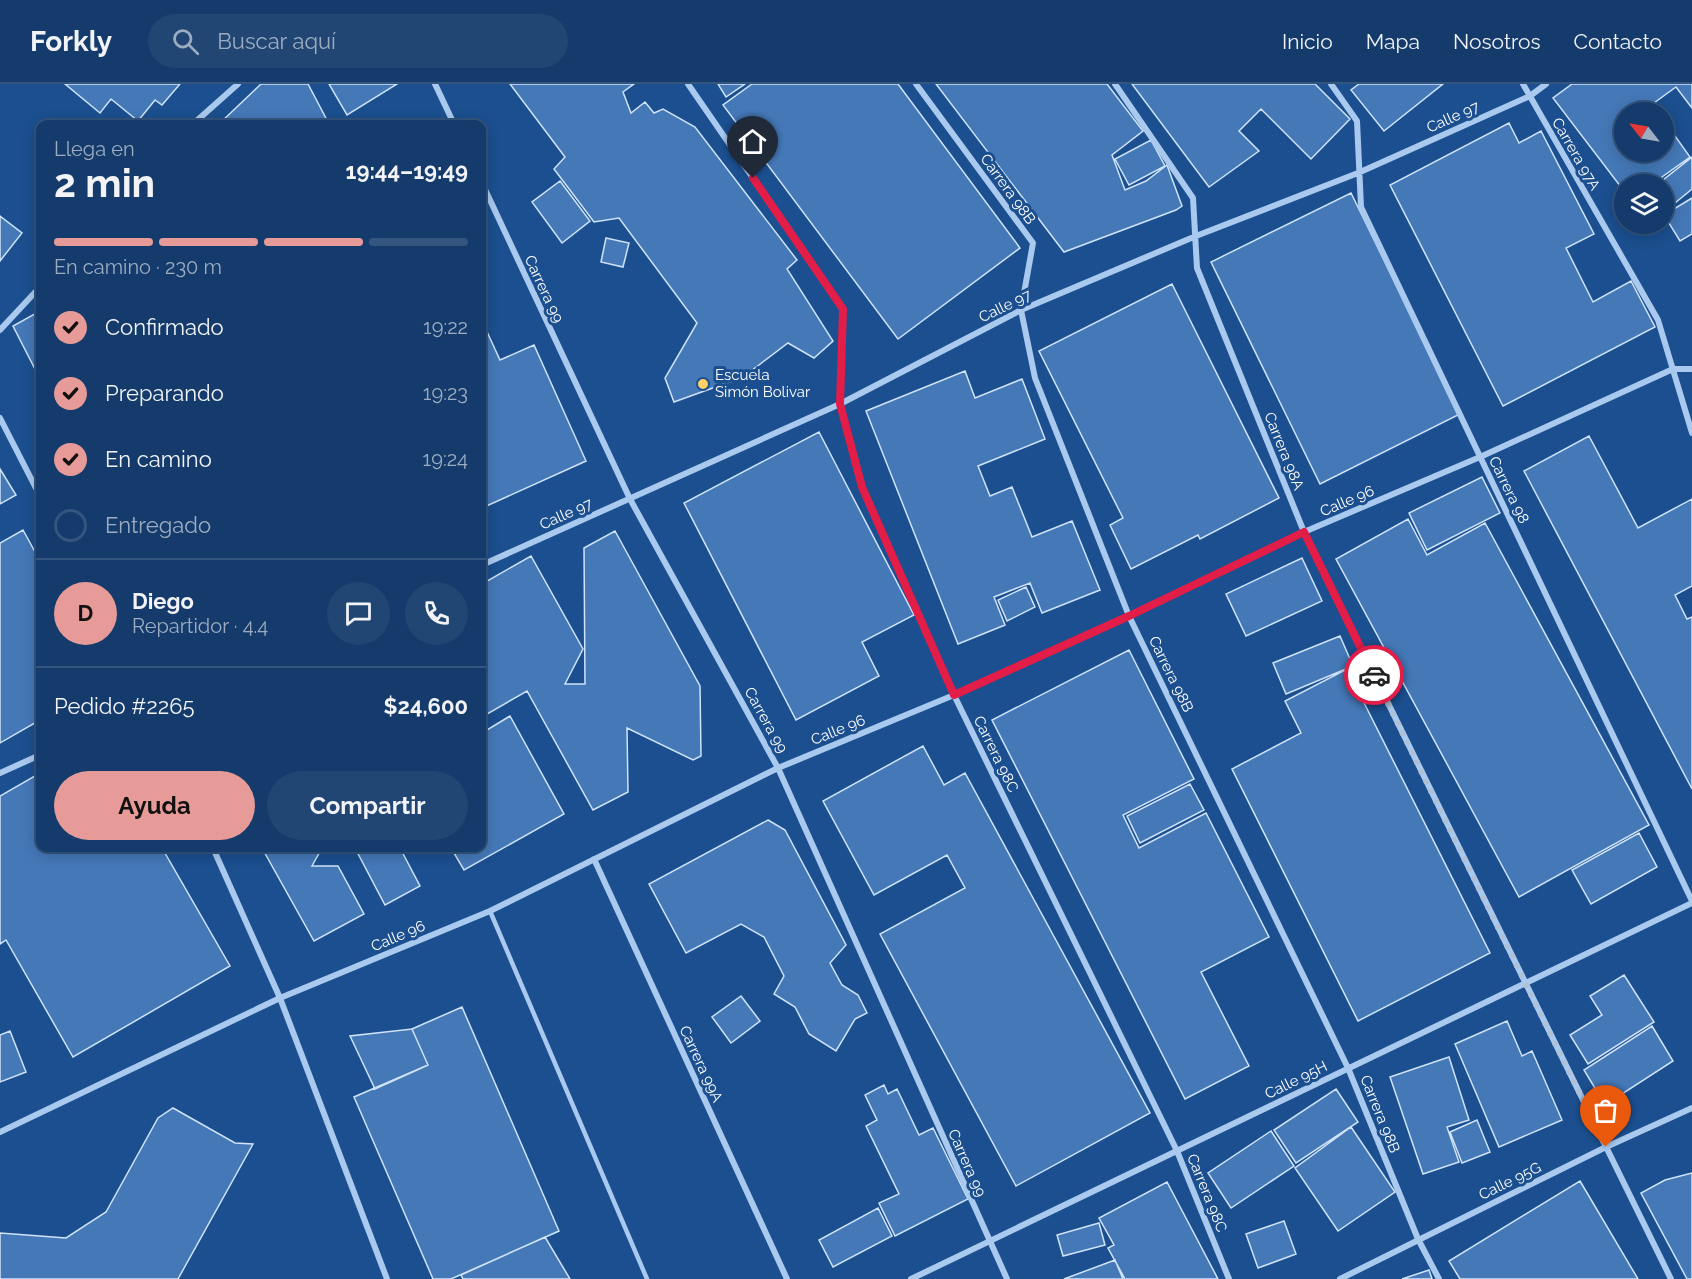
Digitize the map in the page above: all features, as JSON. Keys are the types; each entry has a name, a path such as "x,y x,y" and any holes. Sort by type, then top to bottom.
{"street":[{"path":"198,120 238,84"},
{"path":"435,84 452,120"},
{"name":"Carrera 98C","path":"688,84 843,309 840,404 862,487 954,695 1177,1150 1229,1279"},
{"name":"Carrera 98B","path":"916,84 1032,243 1021,310 1035,378 1129,616 1348,1068 1418,1239 1439,1279"},
{"name":"Carrera 98A","path":"1114,84 1193,198 1197,268 1304,532 1671,1279"},
{"name":"Carrera 98","path":"1331,84 1357,121 1361,207 1692,902"},
{"name":"Carrera 97A","path":"1522,84 1658,320 1692,433"},
{"name":"Calle 97","path":"486,563 840,404 1021,310 1196,236 1358,173 1530,96 1546,84"},
{"name":"Carrera 99","path":"486,192 630,498 778,768 1007,1279"},
{"path":"0,330 36,290"},
{"name":"Calle 96","path":"0,1132 280,998 490,911 778,768 954,695 1129,616 1304,532 1480,457 1673,369 1692,369"},
{"path":"0,418 36,488"},
{"path":"0,773 36,757"},
{"path":"215,852 280,998 387,1279"},
{"name":"Carrera 99A","path":"594,859 787,1279"},
{"name":"Calle 95H","path":"911,1279 1692,902"},
{"name":"Calle 95G","path":"1340,1279 1606,1147 1692,1108"}],"lane":[{"path":"490,911 647,1279"}],"building":[{"path":"65,84 180,84 162,105 155,100 139,120 111,99 100,113"},
{"path":"261,84 308,84 327,120 223,120"},
{"path":"329,84 397,84 347,115"},
{"path":"510,84 634,84 623,92 631,113 645,102 654,113 663,109 695,127 797,260 787,269 833,341 814,358 788,343 743,377 674,402 665,378 697,323 619,218 594,222 554,169 565,157"},
{"path":"718,84 745,84 726,97"},
{"path":"752,84 898,84 1020,248 898,339 723,105"},
{"path":"936,84 1107,84 1143,131 1112,155 1125,190 1146,181 1167,165 1182,206 1064,252"},
{"path":"1132,84 1315,84 1350,119 1311,159 1261,109 1239,131 1259,151 1209,187"},
{"path":"1359,84 1443,84 1384,131 1351,90"},
{"path":"1572,84 1692,84 1692,108 1676,87 1655,102 1614,102 1614,162 1674,162 1674,134 1690,157 1666,174 1614,174 1614,178 1553,98"},
{"path":"1509,123 1519,143 1541,131 1594,234 1566,248 1593,302 1631,281 1655,327 1503,406 1390,185"},
{"path":"1151,140 1165,166 1129,185 1115,159"},
{"path":"1692,157 1692,189 1674,204 1674,174 1671,174"},
{"path":"560,181 590,221 562,243 532,202"},
{"path":"1351,193 1460,414 1320,484 1211,262"},
{"path":"1692,198 1692,234 1680,241 1674,231 1674,209"},
{"path":"0,216 22,233 0,261"},
{"path":"606,238 629,243 623,267 601,262"},
{"path":"1172,284 1279,498 1200,539 1198,535 1131,569 1110,525 1123,518 1039,351"},
{"path":"36,313 36,371 13,326"},
{"path":"486,330 500,360 534,345 586,461 486,506"},
{"path":"965,371 975,398 1022,379 1045,439 978,466 990,496 1012,487 1032,537 1072,521 1100,590 1042,613 1030,583 994,597 1005,625 958,644 866,411"},
{"path":"819,432 914,615 862,642 879,676 796,720 684,503"},
{"path":"1589,436 1638,528 1692,499 1692,586 1675,595 1687,619 1692,617 1692,789 1524,471"},
{"path":"0,469 16,495 0,504"},
{"path":"1482,477 1500,513 1427,550 1409,513"},
{"path":"1408,519 1427,555 1485,523 1649,825 1519,897 1336,559"},
{"path":"23,530 36,554 36,722 0,743 0,543"},
{"path":"615,531 700,686 701,756 693,760 627,728 628,792 593,810 527,691 486,715 486,582 531,556 583,649 565,684 585,684 584,548"},
{"path":"1302,558 1322,601 1246,636 1226,594"},
{"path":"1026,587 1035,607 1007,621 998,600"},
{"path":"1340,636 1353,666 1286,694 1273,663"},
{"path":"1129,650 1194,779 1123,815 1139,848 1206,813 1269,937 1201,972 1249,1066 1185,1099 992,720"},
{"path":"1347,669 1490,953 1358,1021 1232,769 1301,733 1285,701"},
{"path":"510,716 564,814 464,870 453,852 486,852 486,731"},
{"path":"923,746 944,785 965,773 1150,1113 1016,1186 880,934 965,888 947,855 874,895 823,801"},
{"path":"36,775 36,852 164,852 230,966 73,1057 6,940 0,944 0,796"},
{"path":"1190,784 1204,810 1140,843 1127,816"},
{"path":"768,820 785,830 846,945 830,963 842,985 858,995 867,1013 855,1019 836,1051 809,1034 795,1007 774,994 784,976 764,937 741,924 686,953 649,884"},
{"path":"1639,833 1657,867 1591,904 1572,870"},
{"path":"264,852 320,852 312,866 338,866 364,914 314,941"},
{"path":"357,852 402,852 420,886 385,905"},
{"path":"1624,975 1654,1022 1588,1064 1570,1035 1602,1015 1590,996"},
{"path":"741,996 760,1021 731,1043 712,1017"},
{"path":"462,1007 559,1231 451,1279 433,1279 354,1097 428,1065 412,1029"},
{"path":"1507,1021 1522,1056 1532,1051 1562,1120 1499,1147 1455,1044"},
{"path":"1652,1026 1673,1061 1605,1105 1584,1070"},
{"path":"412,1029 428,1065 375,1089 350,1036"},
{"path":"10,1031 26,1072 0,1082 0,1035"},
{"path":"1449,1057 1469,1120 1447,1127 1459,1162 1423,1174 1390,1077"},
{"path":"884,1085 888,1094 897,1089 919,1135 933,1128 968,1199 895,1236 879,1203 899,1194 866,1126 877,1120 865,1095"},
{"path":"1336,1089 1358,1122 1296,1163 1274,1130"},
{"path":"173,1108 235,1143 253,1144 178,1279 0,1279 0,1233 66,1238 106,1212 158,1118"},
{"path":"1477,1120 1490,1152 1462,1163 1450,1132"},
{"path":"1351,1127 1395,1192 1338,1231 1295,1168"},
{"path":"1271,1131 1294,1166 1231,1208 1208,1173"},
{"path":"1692,1173 1692,1279 1687,1279 1641,1193 1665,1180"},
{"path":"1580,1181 1638,1279 1460,1279 1449,1261"},
{"path":"1167,1182 1218,1279 1125,1279 1108,1248 1114,1245 1099,1218"},
{"path":"878,1208 892,1236 833,1267 819,1240"},
{"path":"1284,1221 1296,1254 1258,1268 1246,1234"},
{"path":"1099,1223 1105,1245 1063,1256 1057,1235"},
{"path":"545,1237 570,1279 463,1279 461,1275"},
{"path":"1115,1260 1123,1279 1064,1279"},
{"path":"1429,1270 1432,1279 1402,1279"}],"way so far":[{"path":"1374,675 1606,1147"}],"place":[{"name":"Escuela Simón Bolivar","path":"703,384"}],"route":[{"path":"753,178 843,309 840,404 862,487 954,695 1129,616 1304,532 1374,675"}]}
